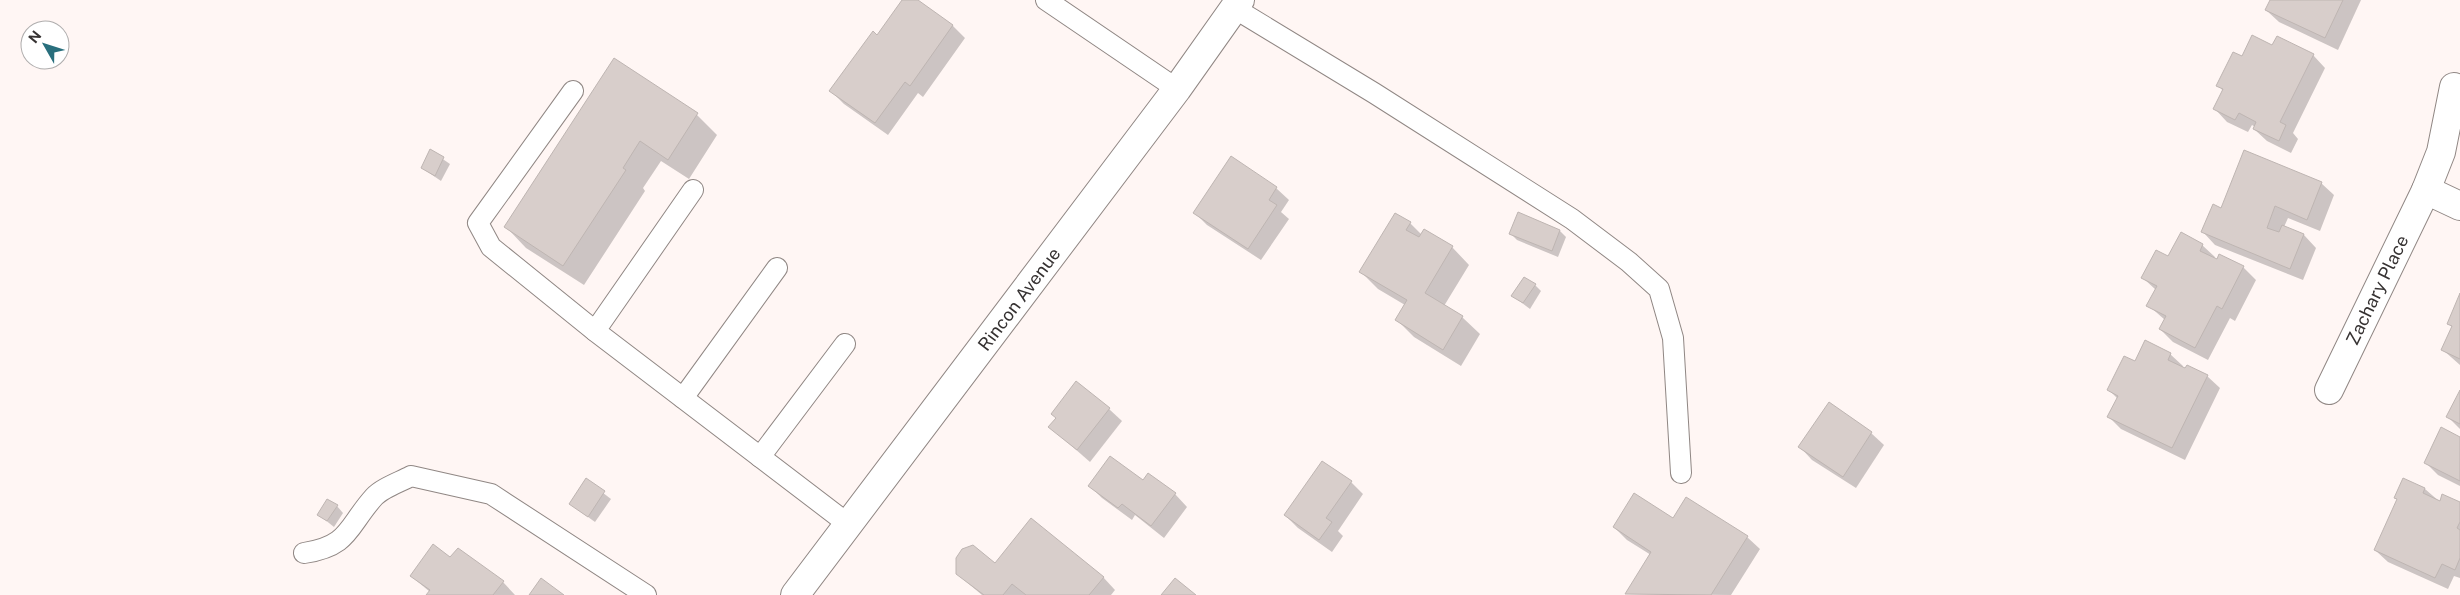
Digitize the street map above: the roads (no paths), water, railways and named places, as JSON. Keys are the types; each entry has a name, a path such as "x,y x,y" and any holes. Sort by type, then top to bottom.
{"street":[{"name":"Rincon Avenue","path":"795,595 1177,89 1237,4"},
{"name":"Zachary Place","path":"2328,390 2426,190 2441,152 2454,87"},
{"path":"2426,190 2460,206"}],"lane":[{"path":"1046,0 1177,89"},
{"path":"1237,4 1572,219 1629,262 1659,289 1673,338 1681,472"},
{"path":"573,91 478,223 491,247 595,331 848,524"},
{"path":"595,331 693,190"},
{"path":"683,398 777,268"},
{"path":"760,457 845,344"},
{"path":"304,553 324,550 348,534 375,496 411,476 491,494 646,595"}]}
